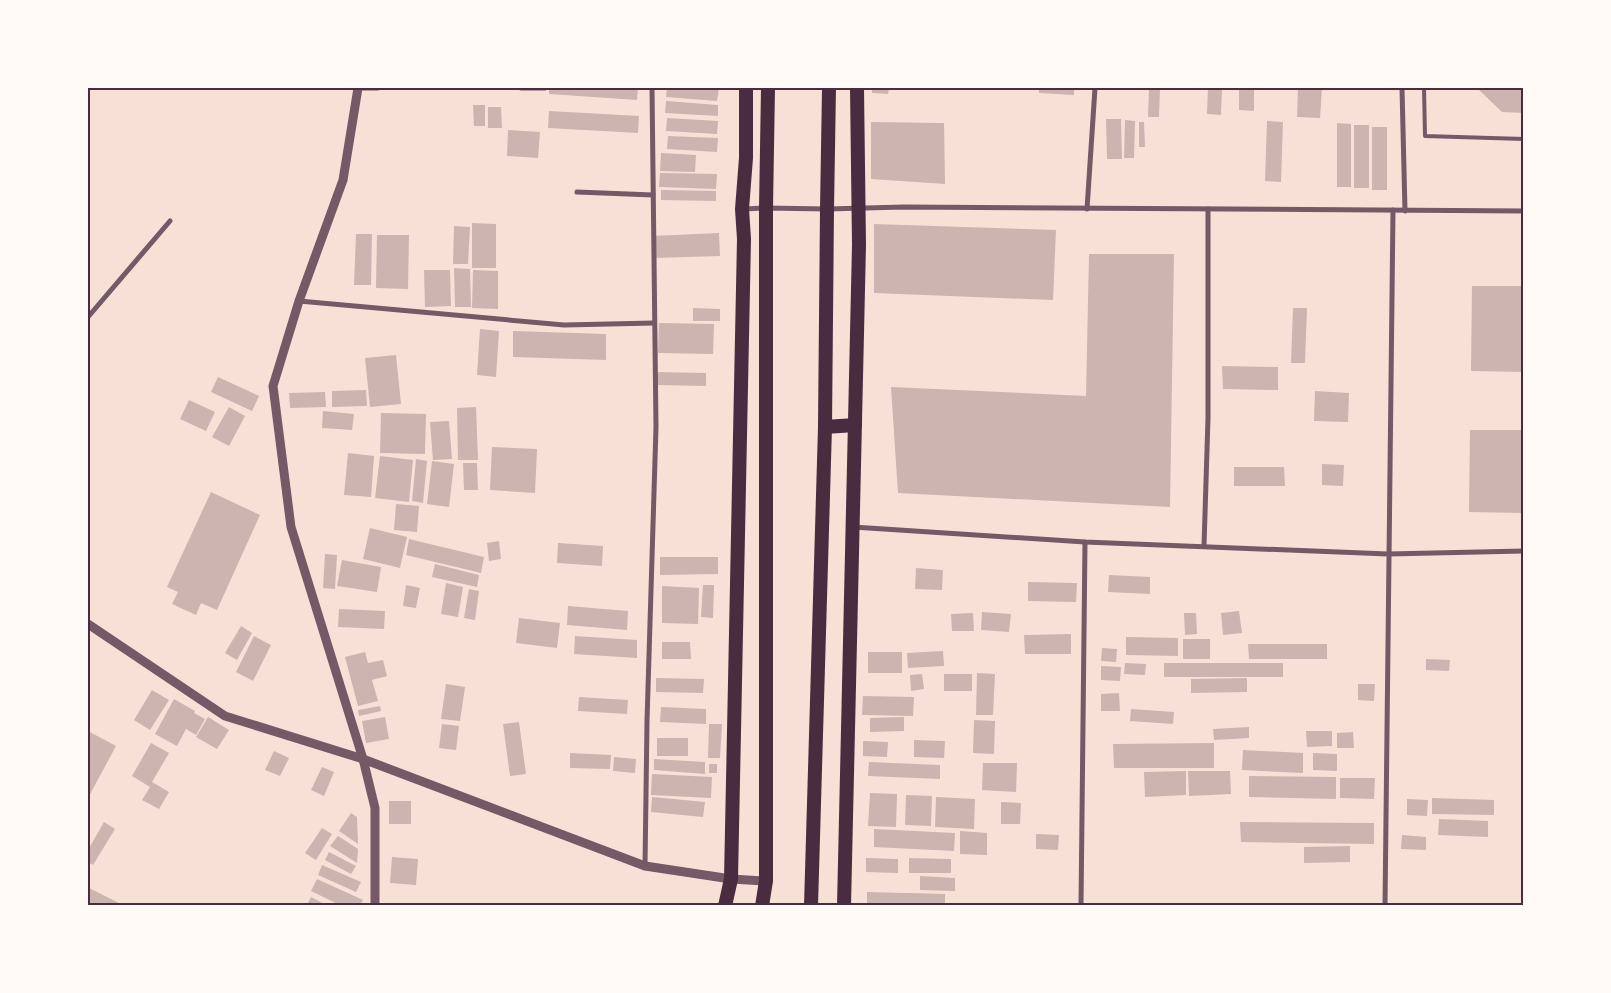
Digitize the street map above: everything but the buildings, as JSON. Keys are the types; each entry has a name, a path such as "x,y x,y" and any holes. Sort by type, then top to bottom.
{"highway":[{"path":"725,906 731,879 744,249 742,209 746,158 746,88"},
{"path":"762,906 766,881 766,208 768,88"},
{"path":"811,906 826,427 829,88"},
{"path":"844,906 859,245 857,88"},
{"path":"826,427 855,425"}],"street":[{"path":"375,906 375,808 363,759 291,527 273,386 299,301 343,180 358,88 378,88"},
{"path":"521,88 545,88"},
{"path":"645,866 647,721 656,427 652,88"},
{"path":"1087,209 1095,88"},
{"path":"1402,88 1405,211"},
{"path":"577,192 653,195"},
{"path":"742,209 859,207 1524,212"},
{"path":"1204,546 1208,418 1208,210"},
{"path":"1385,906 1392,210"},
{"path":"88,316 170,221"},
{"path":"299,301 564,325 654,323"},
{"path":"853,527 1085,542 1388,554 1524,552"},
{"path":"1081,906 1085,542"},
{"path":"88,624 225,716 363,759 645,866 731,879 766,881"}],"lane":[{"path":"1424,88 1424,136 1524,139"}]}
